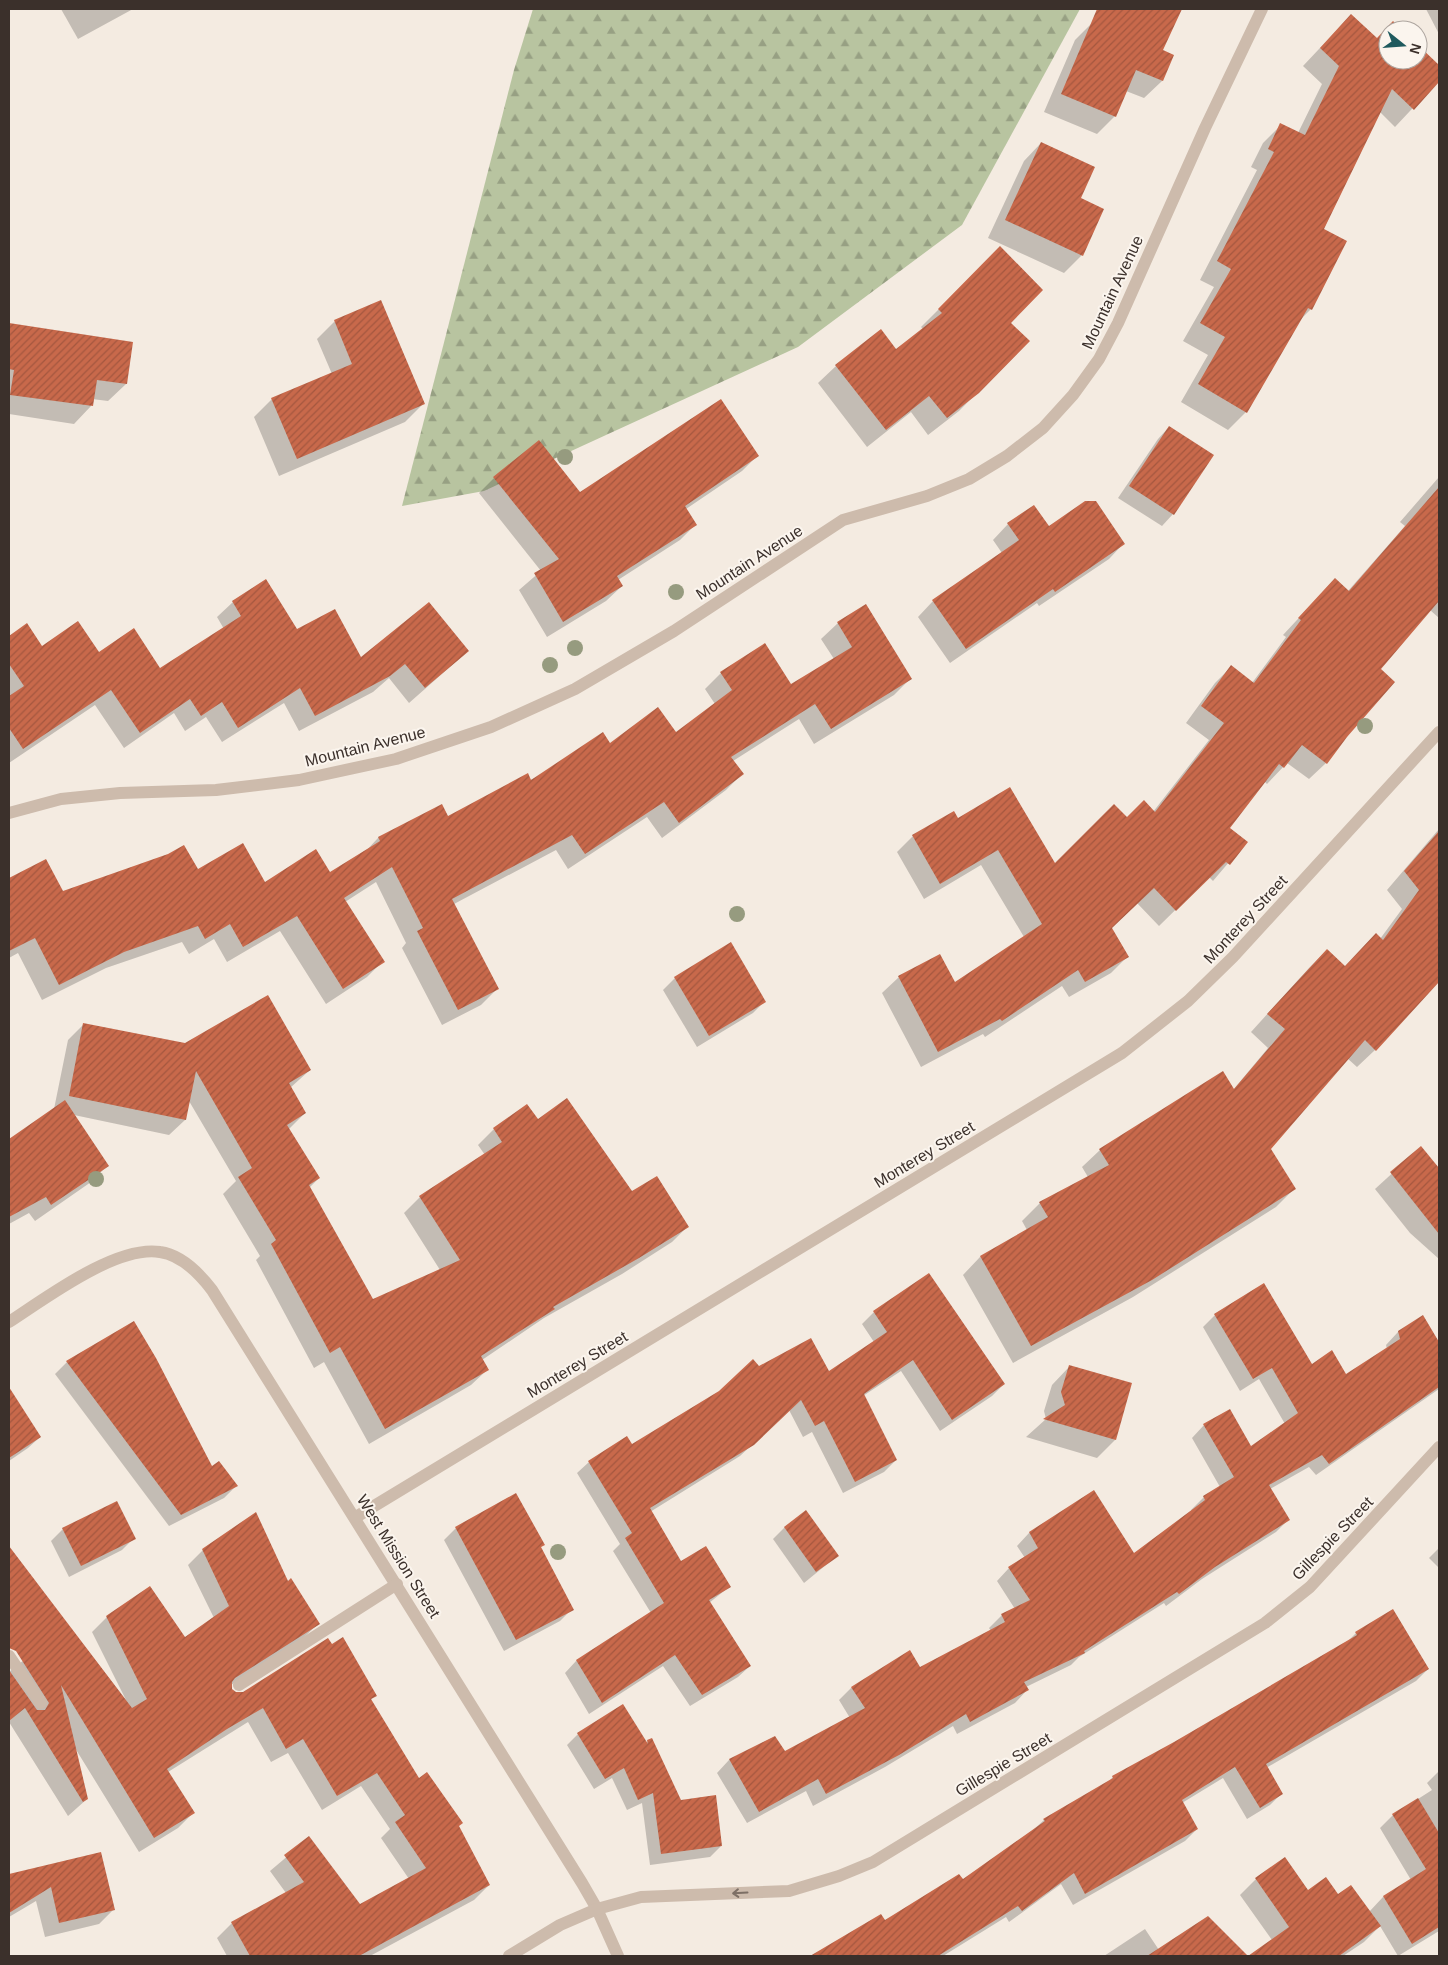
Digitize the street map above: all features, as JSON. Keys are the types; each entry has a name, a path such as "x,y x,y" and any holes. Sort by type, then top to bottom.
{"street":[{"name":"Mountain Avenue","path":"9,813 61,799 120,793 216,790 299,780 396,758 491,727 575,689 674,631 843,520 927,496 969,479 1008,456 1043,428 1073,395 1099,359 1118,323 1204,128 1262,9"},
{"name":"Monterey Street","path":"356,1518 1122,1053 1188,1001 1226,963 1439,732"},
{"name":"West Mission Street","path":"9,1322 120,1256 140,1252 161,1252 180,1260 198,1272 212,1290 356,1518 597,1909 618,1956"},
{"name":"Gillespie Street","path":"509,1956 560,1925 597,1909 641,1897 789,1891 839,1876 873,1862 1265,1623 1310,1587 1439,1447"},
{"path":"239,1685 397,1584"},
{"path":"9,1656 41,1703"}],"green space":[{"path":"533,9 1080,9 962,225 798,347 484,491 402,506 514,70"}],"building":[{"path":"1097,9 1182,9 1163,50 1174,55 1163,81 1136,70 1116,117 1061,94"},
{"path":"1351,14 1378,37 1378,70 1428,70 1428,55 1439,65 1439,82 1414,110 1392,89 1324,229 1347,241 1312,310 1308,308 1247,413 1198,384 1225,337 1200,323 1231,269 1217,261 1274,152 1268,149 1280,123 1305,135 1339,66 1320,48"},
{"path":"1041,142 1095,167 1081,198 1104,209 1083,256 1005,220"},
{"path":"1000,246 1043,290 1011,323 1030,341 979,393 947,418 929,396 886,430 835,365 881,329 896,349 942,313 938,309"},
{"path":"381,300 425,404 297,459 271,398 352,364 334,320"},
{"path":"9,323 133,342 127,384 97,380 93,406 10,395 14,370 9,369"},
{"path":"721,399 759,456 685,506 697,525 617,576 623,586 563,622 534,573 559,559 493,477 539,440 580,492"},
{"path":"1169,426 1214,455 1174,515 1129,486"},
{"path":"1439,487 1439,601 1381,669 1395,682 1347,737 1327,764 1302,745 1284,768 1279,764 1230,828 1248,842 1230,865 1226,862 1176,911 1154,888 1112,928 1129,957 1085,982 1078,970 1002,1021 1000,1019 938,1052 898,976 940,954 955,982 1042,924 998,850 940,884 912,835 954,811 958,818 1010,787 1055,863 1114,804 1127,817 1144,800 1155,812 1224,723 1201,706 1231,665 1254,683 1301,620 1298,618 1335,578 1349,591"},
{"path":"1085,501 1096,501 1125,544 1055,592 1053,589 966,649 932,600 1019,540 1007,523 1034,505 1049,526"},
{"path":"266,579 297,629 335,609 361,657 429,602 469,651 425,688 405,664 390,676 315,716 300,688 238,728 222,702 201,716 190,699 140,733 111,690 23,749 9,728 9,696 24,686 9,664 9,636 27,623 42,646 78,621 99,652 134,628 160,668 241,616 232,601"},
{"path":"866,604 912,679 831,729 815,704 731,757 744,774 679,823 664,802 585,854 572,835 452,899 499,989 458,1010 417,931 423,928 392,867 344,898 385,962 343,989 297,916 243,947 230,924 205,939 198,926 124,952 59,985 35,938 9,951 9,878 46,859 63,891 168,854 184,845 198,869 243,843 265,882 316,849 330,872 380,841 378,837 442,804 448,816 528,773 531,780 603,732 610,743 658,707 676,732 732,690 720,672 765,643 791,684 852,647 837,622"},
{"path":"1439,831 1439,982 1376,1051 1365,1040 1271,1149 1296,1189 1152,1280 1031,1346 980,1256 1048,1217 1039,1202 1109,1165 1099,1149 1223,1071 1234,1089 1285,1029 1267,1014 1327,949 1345,966 1376,933 1383,940 1419,890 1404,871"},
{"path":"731,942 766,1002 709,1036 674,977"},
{"path":"268,995 311,1070 289,1083 306,1113 287,1125 320,1178 309,1185 373,1299 460,1260 419,1196 502,1142 493,1128 527,1104 538,1119 567,1098 632,1191 657,1176 689,1227 553,1307 555,1309 481,1356 489,1370 385,1429 340,1347 330,1353 271,1244 276,1240 238,1177 252,1168 196,1071 186,1120 69,1096 83,1023 185,1043"},
{"path":"65,1100 109,1166 51,1205 46,1197 9,1217 9,1139"},
{"path":"1421,1146 1439,1168 1439,1234 1390,1172"},
{"path":"929,1273 1005,1384 952,1420 913,1360 864,1394 897,1460 855,1482 824,1421 815,1426 801,1400 754,1445 650,1508 681,1561 706,1546 731,1587 709,1600 751,1666 702,1695 675,1655 602,1703 576,1660 664,1603 625,1538 632,1533 588,1461 627,1436 632,1444 719,1391 753,1359 759,1366 811,1338 829,1371 887,1332 873,1311"},
{"path":"1264,1283 1312,1364 1332,1350 1346,1374 1400,1339 1398,1331 1423,1315 1439,1342 1439,1387 1329,1464 1322,1455 1269,1485 1290,1520 1215,1567 1179,1594 1177,1592 1084,1651 1085,1653 1024,1682 1029,1690 970,1722 966,1714 899,1755 826,1794 818,1779 759,1812 729,1759 775,1736 785,1751 865,1708 851,1687 910,1650 920,1667 1005,1622 1001,1614 1030,1600 1008,1567 1038,1548 1029,1532 1094,1490 1134,1553 1205,1500 1203,1496 1234,1477 1203,1424 1230,1409 1251,1446 1298,1413 1272,1368 1253,1379 1214,1314"},
{"path":"134,1321 156,1358 212,1466 219,1461 238,1486 181,1515 66,1361"},
{"path":"1069,1365 1132,1383 1116,1440 1043,1419 1065,1405 1061,1392"},
{"path":"9,1387 41,1437 9,1458"},
{"path":"516,1493 545,1545 541,1547 574,1610 516,1640 455,1527"},
{"path":"117,1501 136,1539 81,1566 62,1528"},
{"path":"806,1510 839,1556 816,1572 784,1527"},
{"path":"256,1512 288,1581 291,1578 320,1624 235,1678 232,1682 232,1689 236,1692 243,1692 328,1638 332,1644 343,1637 377,1696 371,1699 419,1778 427,1772 463,1823 459,1826 490,1885 359,1956 250,1956 231,1922 304,1882 284,1855 309,1836 360,1904 426,1868 395,1822 405,1815 377,1773 337,1796 303,1739 286,1749 263,1708 227,1729 167,1769 195,1813 154,1838 61,1685 88,1799 83,1802 25,1708 9,1721 9,1670 37,1710 45,1710 49,1703 16,1651 9,1648 9,1546 132,1708 147,1699 106,1616 150,1586 185,1637 229,1606 202,1549"},
{"path":"1393,1609 1429,1669 1266,1764 1283,1794 1260,1808 1235,1767 1182,1800 1198,1829 1085,1894 1074,1873 1022,1911 1018,1906 938,1956 810,1956 881,1914 885,1920 959,1874 963,1879 1045,1821 1043,1819 1113,1778 1112,1776 1357,1635 1355,1632"},
{"path":"623,1704 648,1744 647,1740 652,1738 681,1800 716,1795 722,1846 661,1854 653,1793 638,1800 624,1768 605,1779 577,1733"},
{"path":"1418,1798 1439,1833 1439,1927 1412,1944 1383,1896 1426,1869 1392,1814"},
{"path":"101,1852 115,1910 59,1923 51,1887 9,1913 9,1874"},
{"path":"1285,1857 1308,1890 1326,1877 1338,1894 1351,1885 1381,1926 1339,1956 1248,1956 1289,1927 1255,1878"},
{"path":"1208,1916 1248,1956 1147,1956"}]}
